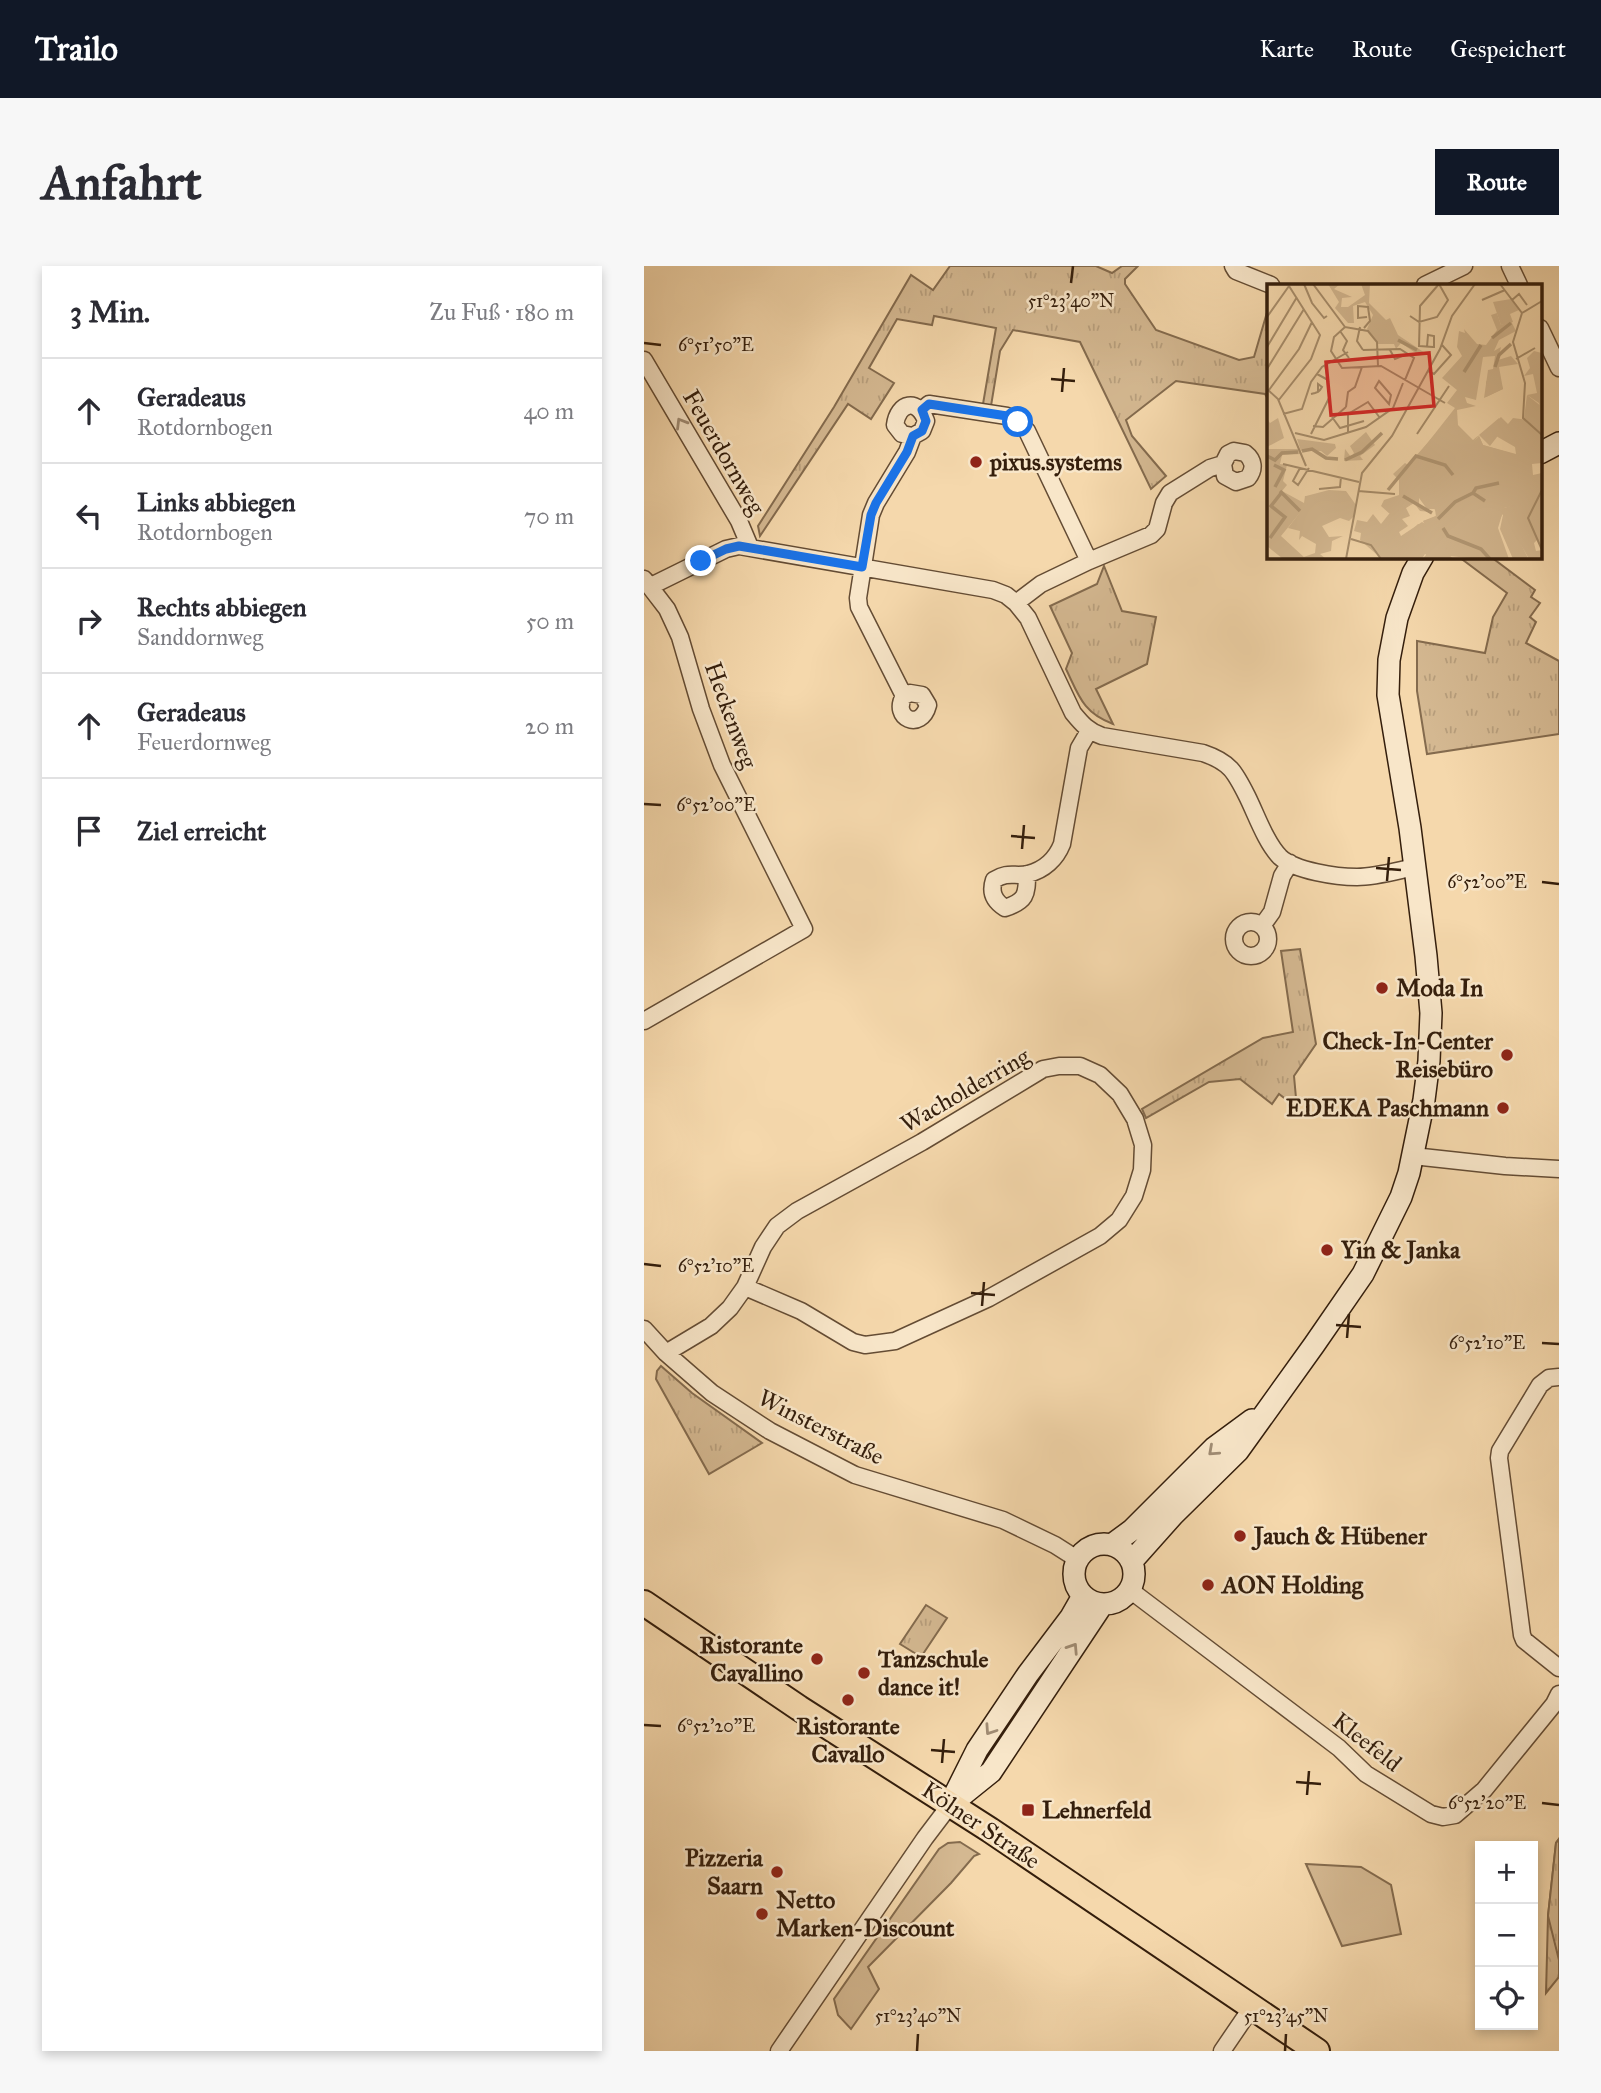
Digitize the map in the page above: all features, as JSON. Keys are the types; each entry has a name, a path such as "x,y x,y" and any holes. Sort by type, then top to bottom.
{"main road":[{"name":"Kölner Straße","path":"644,1603 1317,2051"}],"street":[{"path":"1233,266 1236,271 1268,284"},
{"path":"1427,284 1464,266"},
{"path":"1510,266 1519,284"},
{"path":"1542,332 1559,368"},
{"name":"Feuerdornweg","path":"644,360 739,521 750,547 726,549 647,582"},
{"path":"922,410 929,404 1007,416 1018,422 1027,431 1090,561"},
{"path":"914,405 922,410 926,421 922,431 913,436 902,434 895,425 897,414 905,406 914,405"},
{"path":"904,696 859,607 858,598 871,515 907,452 913,436"},
{"path":"1542,452 1559,443"},
{"path":"1016,603 1041,584 1151,535 1157,529 1164,503 1170,493 1210,468 1223,464"},
{"path":"750,547 993,590 1006,595 1028,618 1073,713 1089,731 1102,736 1203,753 1217,758 1234,771 1271,844 1280,856 1290,863 1307,869 1359,877 1415,867"},
{"path":"1132,1561 1238,1451 1314,1345 1363,1274 1401,1197 1413,1156 1429,1061 1431,1013 1415,867 1401,764 1388,695 1389,660 1397,618 1413,573 1422,558"},
{"name":"Heckenweg","path":"644,1021 804,929 722,765 701,709 680,637 667,609 647,582"},
{"path":"1027,874 1052,861 1062,844 1079,748 1089,731"},
{"path":"1262,926 1272,912 1282,876 1290,863"},
{"name":"Wacholderring","path":"666,1353 711,1326 730,1308 745,1287 763,1247 777,1226 797,1211 922,1142 1043,1069 1080,1066 1100,1075 1120,1094 1135,1119 1143,1145 1142,1170 1134,1196 1119,1220 1100,1236 989,1298 895,1340 864,1345 853,1342 801,1311 745,1287"},
{"path":"1413,1156 1559,1169"},
{"name":"Winsterstraße","path":"644,1329 666,1353 712,1393 769,1431 855,1475 1003,1520 1055,1545 1077,1559"},
{"path":"1559,1377 1549,1378 1540,1385 1500,1451 1499,1458 1522,1635 1524,1640 1559,1668"},
{"path":"1113,1544 1132,1530 1214,1448 1267,1409"},
{"path":"1113,1544 1125,1551 1132,1561 1135,1572 1130,1590 1121,1599 1092,1600 1073,1580 1073,1569 1083,1551 1092,1545 1113,1544"},
{"name":"Kleefeld","path":"1130,1590 1339,1748 1366,1774 1432,1814 1455,1815 1484,1790 1554,1704 1559,1694"},
{"path":"779,2051 950,1805 991,1772 1092,1600"},
{"path":"1222,2051 1252,2007"}],"green space":[{"path":"950,266 1096,266 1112,273 1122,266 1138,266 1125,279 1125,284 1156,330 1239,360 1254,357 1267,312 1267,397 1265,394 1176,381 1126,420 1132,436 1166,476 1151,489 1080,342 1013,330 1000,351 991,406 983,404 996,328 934,316 932,325 897,319 869,368 894,383 871,419 848,404 760,536 758,526 834,407 911,275 933,290"},
{"path":"1460,558 1492,558 1535,590 1531,597 1540,603 1530,617 1536,622 1526,643 1559,661 1559,734 1427,754 1417,691 1417,641 1485,653 1493,617 1507,593"},
{"path":"1104,566 1122,611 1156,617 1147,664 1096,689 1113,724 1095,715 1079,695 1066,669 1072,653 1050,606 1097,584"},
{"path":"1300,949 1316,1044 1294,1076 1296,1098 1292,1104 1279,1094 1272,1104 1240,1079 1209,1082 1146,1118 1142,1109 1263,1038 1293,1032 1281,951"},
{"path":"661,1366 692,1393 762,1443 709,1474 656,1379"},
{"path":"926,1605 947,1618 921,1657 900,1644"},
{"path":"1559,1839 1559,1977 1546,1993 1548,1916 1556,1843"},
{"path":"1559,1839 1559,1960 1548,1916 1556,1843"},
{"path":"960,1842 979,1854 974,1856 868,1967 879,1989 851,2029 838,2015 834,1999 939,1849 948,1843"},
{"path":"1306,1864 1361,1867 1391,1885 1401,1934 1342,1946"}],"place":[{"name":"pixus.systems","path":"976,462"},
{"name":"Moda In","path":"1382,988"},
{"name":"Check-In-Center Reisebüro","path":"1507,1055"},
{"name":"EDEKA Paschmann","path":"1503,1108"},
{"name":"Yin & Janka","path":"1327,1250"},
{"name":"Jauch & Hübener","path":"1240,1536"},
{"name":"AON Holding","path":"1208,1585"},
{"name":"Ristorante Cavallino","path":"817,1659"},
{"name":"Tanzschule dance it!","path":"864,1673"},
{"name":"Ristorante Cavallo","path":"848,1700"},
{"name":"Lehnerfeld","path":"1028,1810"},
{"name":"Pizzeria Saarn","path":"777,1872"},
{"name":"Netto Marken-Discount","path":"762,1914"}],"route":[{"path":"701,561 739,546 862,567 871,515 907,452 913,436 922,431 926,421 922,410 929,404 1007,416 1018,422"}]}
